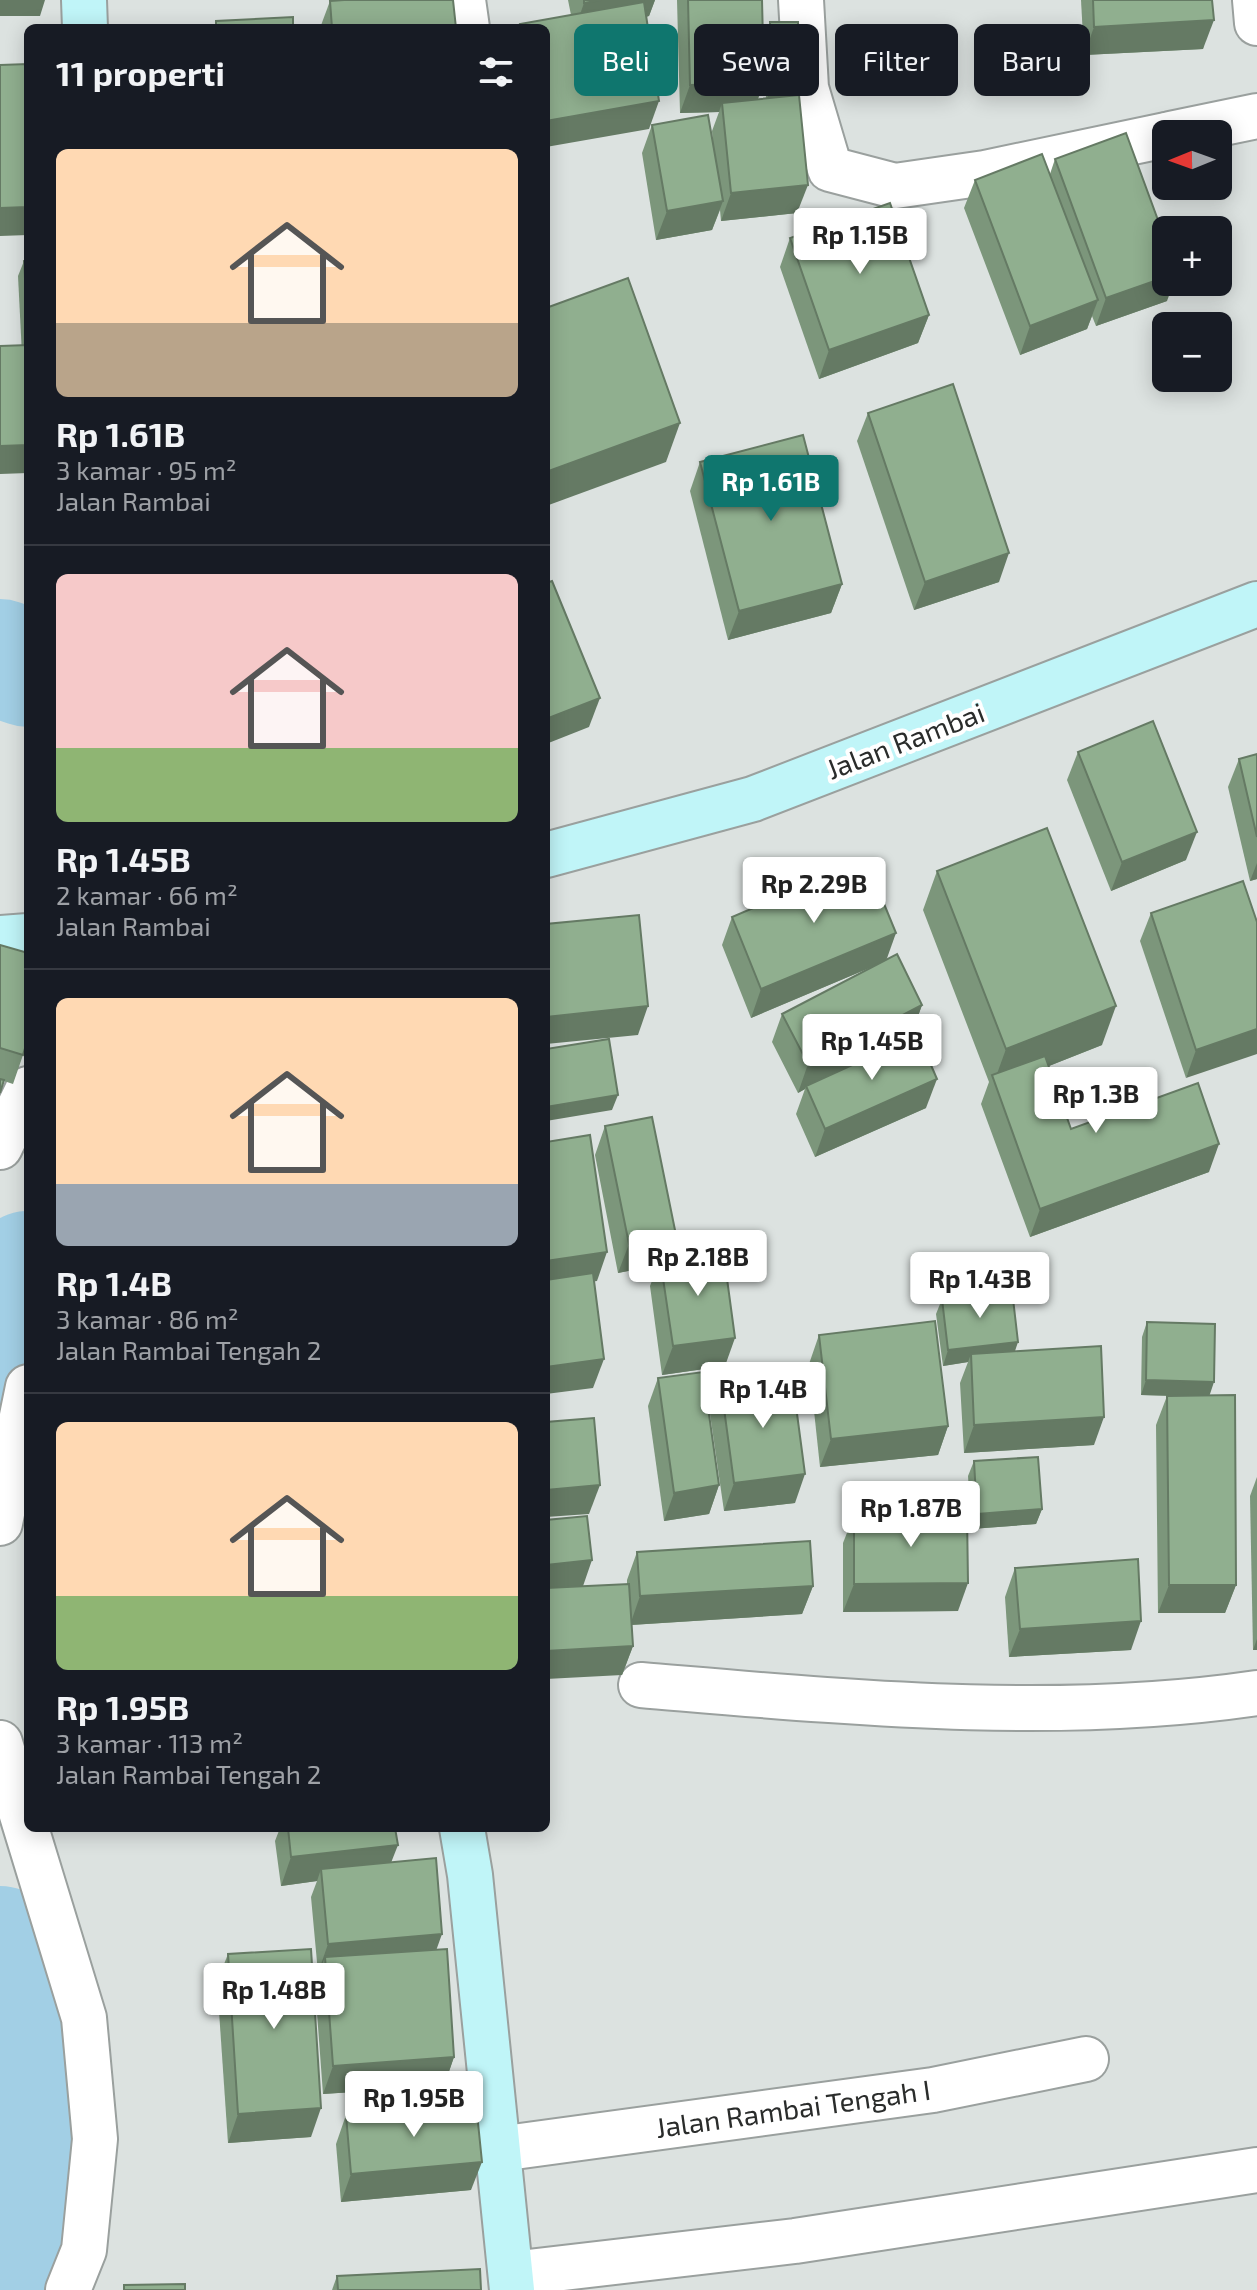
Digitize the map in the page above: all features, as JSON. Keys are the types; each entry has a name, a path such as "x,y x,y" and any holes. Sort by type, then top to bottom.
{"street":[{"path":"84,0 85,24"},
{"path":"463,0 466,24"},
{"path":"801,0 806,88 830,169 895,186 985,173 1152,137"},
{"path":"1255,0 1257,23"},
{"path":"1232,121 1257,116"},
{"name":"Jalan Rambai","path":"550,854 753,799 1257,604"},
{"path":"0,938 24,936"},
{"path":"0,1147 24,1097"},
{"path":"0,1523 24,1406"},
{"path":"641,1685 985,1709 1175,1705 1257,1693"},
{"path":"0,1743 24,1822"},
{"path":"27,1832 84,2018 95,2139 84,2250 68,2290"},
{"path":"462,1832 512,2282 1257,2170"},
{"name":"Jalan Rambai Tengah I","path":"499,2149 933,2090 1086,2059"}],"building":[{"path":"453,0 456,24 332,24 330,1"},
{"path":"688,0 762,0 763,24 694,24 694,85 690,85"},
{"path":"1093,0 1212,0 1214,20 1094,27"},
{"path":"644,2 647,24 574,24 574,96 658,96 659,101 550,120 550,24 520,24"},
{"path":"293,17 293,24 216,24 216,21"},
{"path":"770,22 798,22 798,24"},
{"path":"24,64 24,207 0,208 0,65"},
{"path":"799,96 808,185 731,193 722,103"},
{"path":"708,115 723,201 667,211 652,125"},
{"path":"1126,133 1156,216 1152,216 1152,282 1106,298 1055,159"},
{"path":"1042,154 1098,300 1030,326 975,180"},
{"path":"890,203 929,315 829,350 790,238"},
{"path":"628,278 680,423 550,471 550,307"},
{"path":"24,345 24,445 0,446 0,346"},
{"path":"953,384 1009,553 925,582 868,413"},
{"path":"803,435 842,584 739,611 700,462"},
{"path":"550,582 600,698 550,717"},
{"path":"1153,721 1197,832 1122,862 1078,752"},
{"path":"1257,754 1257,837 1239,759"},
{"path":"1047,828 1116,1006 1006,1049 937,871"},
{"path":"866,860 896,933 761,989 732,917"},
{"path":"1243,881 1257,922 1257,1029 1196,1050 1151,913"},
{"path":"639,915 648,1006 550,1017 550,924"},
{"path":"0,945 24,952 24,1052 23,1055 0,1048"},
{"path":"897,954 922,1005 808,1064 782,1014"},
{"path":"918,1035 937,1079 825,1129 806,1086"},
{"path":"609,1039 618,1095 550,1106 550,1048"},
{"path":"1045,1056 1071,1129 1198,1083 1219,1144 1040,1209 992,1075"},
{"path":"652,1117 676,1235 629,1244 605,1126"},
{"path":"590,1135 607,1252 550,1260 550,1141"},
{"path":"723,1249 735,1338 673,1346 660,1258"},
{"path":"593,1273 604,1359 550,1366 550,1279"},
{"path":"1012,1290 1018,1342 948,1350 942,1299"},
{"path":"935,1321 948,1426 831,1439 819,1335"},
{"path":"1147,1322 1215,1324 1214,1382 1146,1380"},
{"path":"1101,1346 1104,1417 974,1425 971,1354"},
{"path":"703,1372 719,1485 674,1493 658,1378"},
{"path":"792,1376 805,1474 734,1483 721,1386"},
{"path":"1235,1395 1236,1585 1169,1585 1167,1396"},
{"path":"594,1418 600,1485 550,1490 550,1422"},
{"path":"1038,1457 1042,1509 977,1514 974,1461"},
{"path":"967,1514 968,1583 854,1584 854,1515"},
{"path":"587,1516 592,1560 550,1565 550,1520"},
{"path":"810,1541 813,1586 640,1596 637,1552"},
{"path":"1138,1559 1141,1621 1020,1629 1015,1568"},
{"path":"629,1584 633,1646 550,1651 550,1588"},
{"path":"288,1832 396,1832 398,1845 291,1857"},
{"path":"436,1858 442,1934 328,1944 321,1869"},
{"path":"311,1949 321,2108 238,2114 228,1954"},
{"path":"447,1949 454,2057 333,2066 325,1957"},
{"path":"476,2103 482,2162 351,2174 346,2115"},
{"path":"480,2269 481,2290 338,2290 337,2276"},
{"path":"185,2284 185,2290 124,2290 124,2285"}],"waterway":[{"path":"0,658 24,667"},
{"path":"0,1349 24,1281"},
{"path":"0,1945 11,1988 24,2074 26,2160 19,2290"}]}
